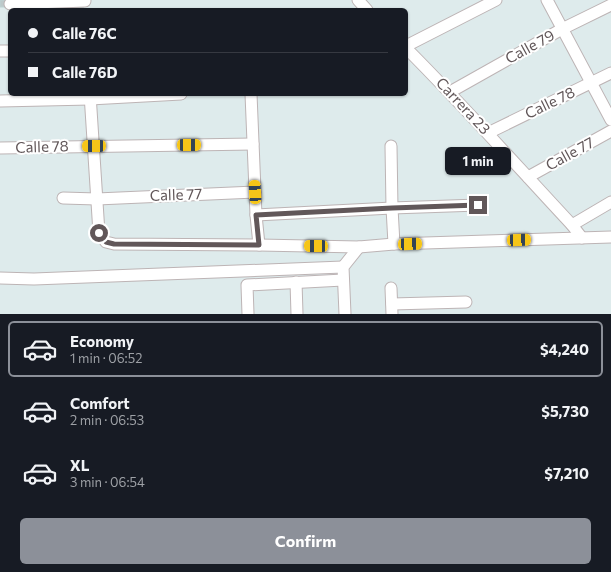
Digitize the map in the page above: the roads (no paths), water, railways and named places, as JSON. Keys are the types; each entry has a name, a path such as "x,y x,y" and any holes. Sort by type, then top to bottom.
{"street":[{"path":"363,5 373,0"},
{"path":"408,46 496,0"},
{"path":"547,0 611,120"},
{"path":"10,5 85,4"},
{"name":"Calle 79","path":"450,92 562,29 611,5"},
{"name":"Carrera 23","path":"408,49 488,133 572,225 582,238"},
{"name":"Calle 78","path":"488,133 611,72"},
{"path":"0,101 90,96 99,233 106,242 114,244 358,247 394,244 611,237"},
{"path":"251,96 256,215 259,245"},
{"name":"Calle 77","path":"528,177 611,131"},
{"name":"Calle 78","path":"0,148 253,144"},
{"path":"391,146 394,244"},
{"name":"Calle 77","path":"63,198 255,192"},
{"path":"572,225 611,202"},
{"path":"256,215 478,205"},
{"path":"344,314 343,267 358,247"},
{"path":"0,278 34,279 343,267"},
{"path":"248,314 247,285 343,280"},
{"path":"296,282 297,314"},
{"path":"391,288 392,309 466,302"}]}
